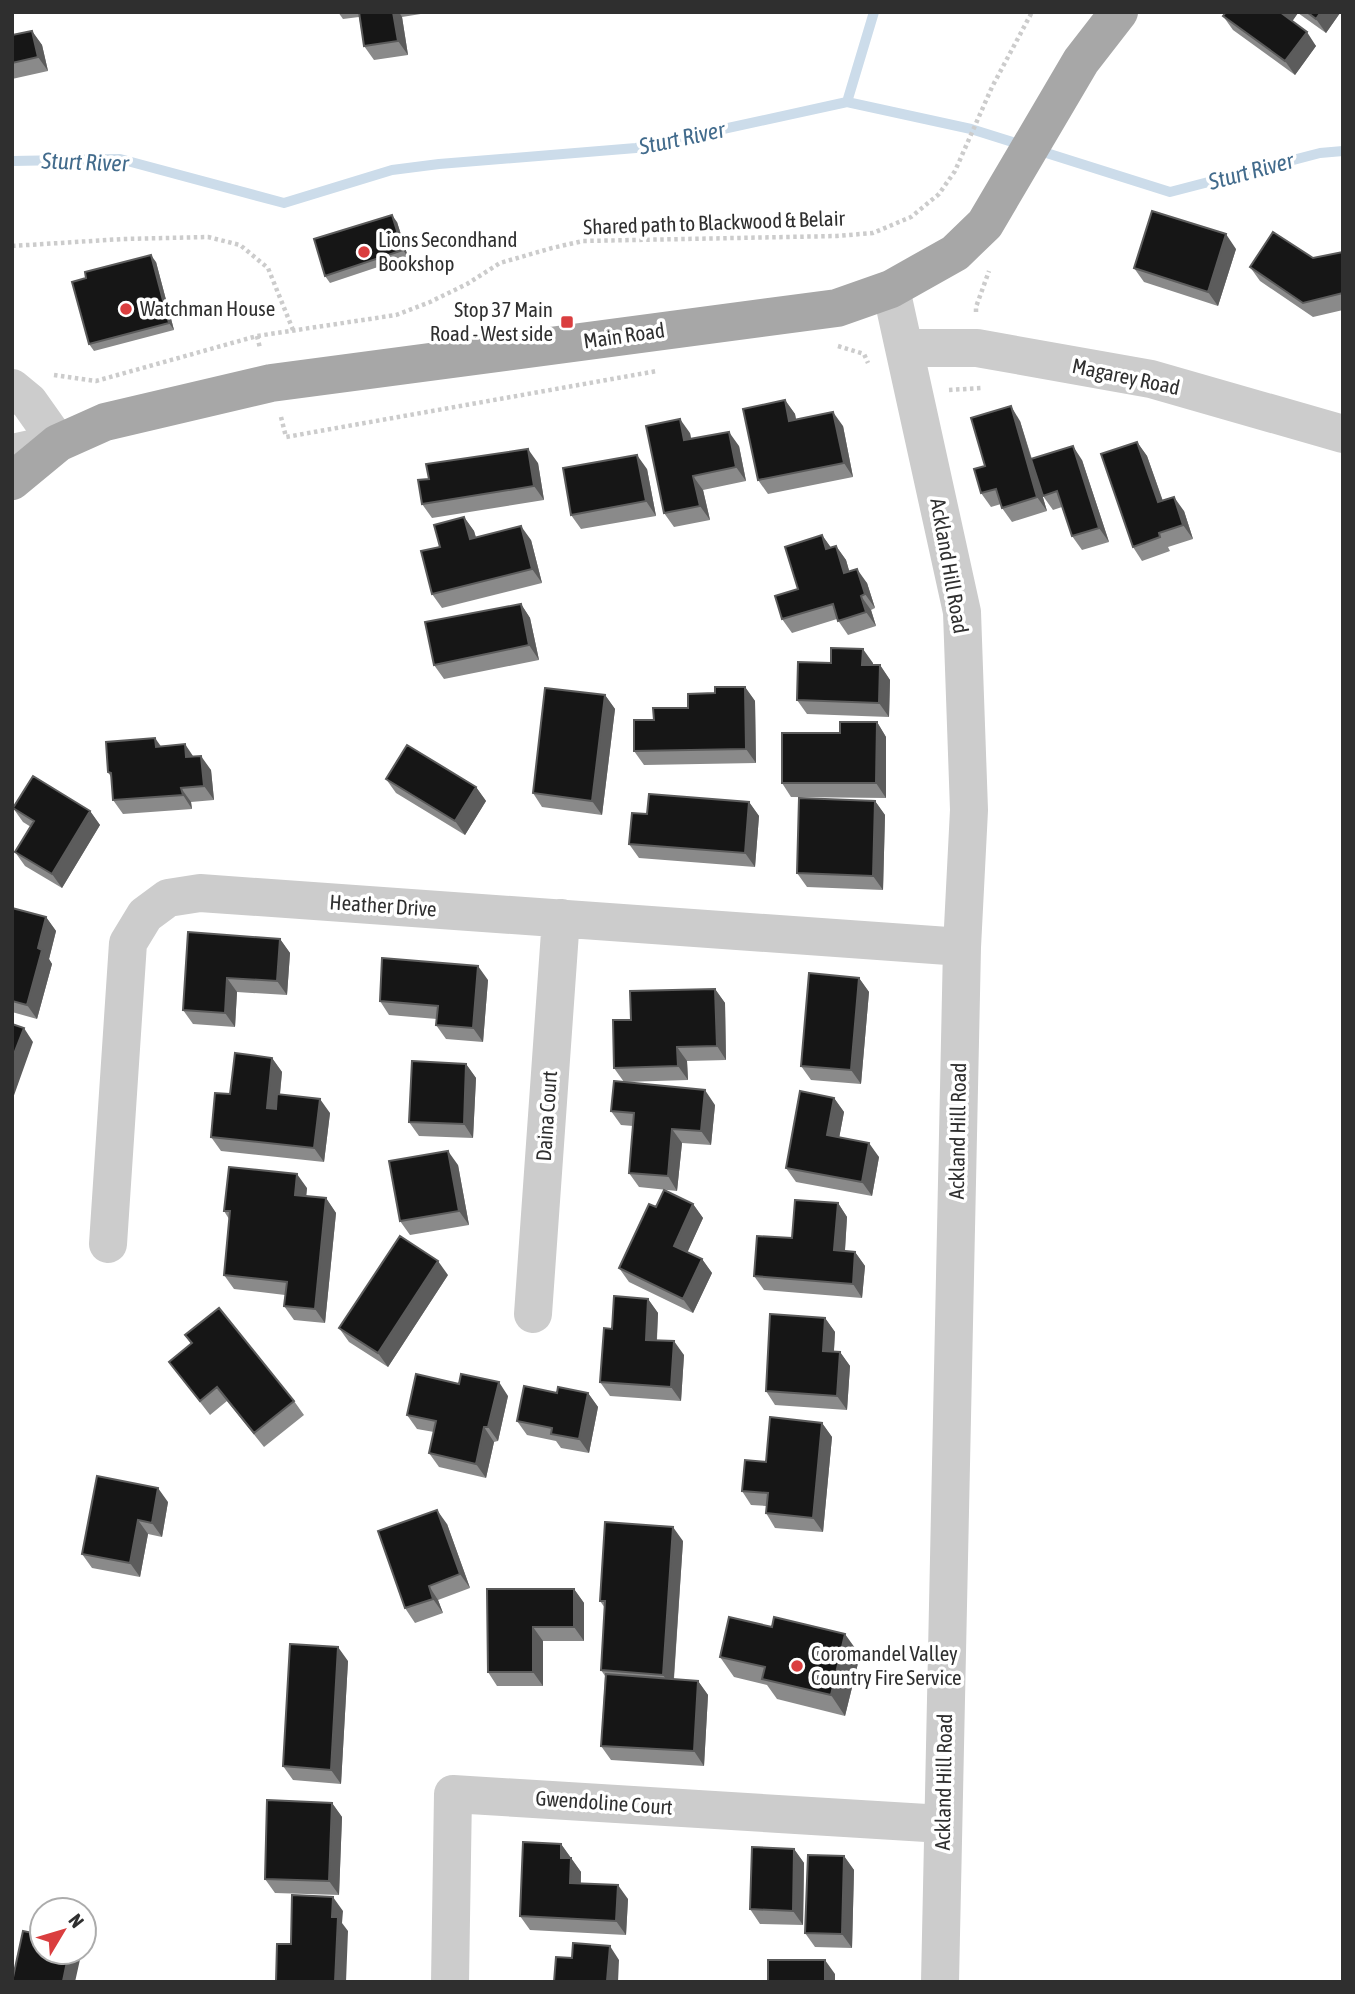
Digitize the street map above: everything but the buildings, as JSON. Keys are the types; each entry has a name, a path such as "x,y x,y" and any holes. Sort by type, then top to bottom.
{"main road":[{"name":"Main Road","path":"12,481 58,443 105,422 271,383 837,308 891,289 955,253 985,224 1081,61 1119,12"}],"street":[{"name":"Ackland Hill Road","path":"891,289 962,612 969,810 962,947 940,1982"},
{"name":"Magarey Road","path":"905,348 976,348 1151,379 1343,434"},
{"path":"12,388 29,402 58,443 12,453"},
{"name":"Heather Drive","path":"108,1244 128,943 145,915 169,898 200,893 962,947"},
{"name":"Daina Court","path":"533,1314 561,918"},
{"name":"Gwendoline Court","path":"450,1982 453,1794 943,1824"}],"path":[{"name":"Shared path to Blackwood & Belair","path":"49,374 96,381 257,335 396,315 467,284 500,263 583,241 873,233 911,217 939,194 955,171 992,87 1032,12"},
{"path":"12,246 208,237 240,245 268,268 293,330"},
{"path":"954,390 965,389 976,348 976,307 990,268"}],"waterway":[{"path":"847,102 874,12"},
{"name":"Sturt River","path":"12,161 120,159 284,203 392,170 636,148 847,102 971,129 1022,145"},
{"name":"Sturt River","path":"1037,150 1170,192 1320,153 1343,151"}],"place":[{"name":"Lions Secondhand Bookshop","path":"364,252"},
{"name":"Watchman House","path":"126,309"},
{"name":"Stop 37 Main Road - West side","path":"567,322"},
{"name":"Coromandel Valley Country Fire Service","path":"797,1666"}]}
